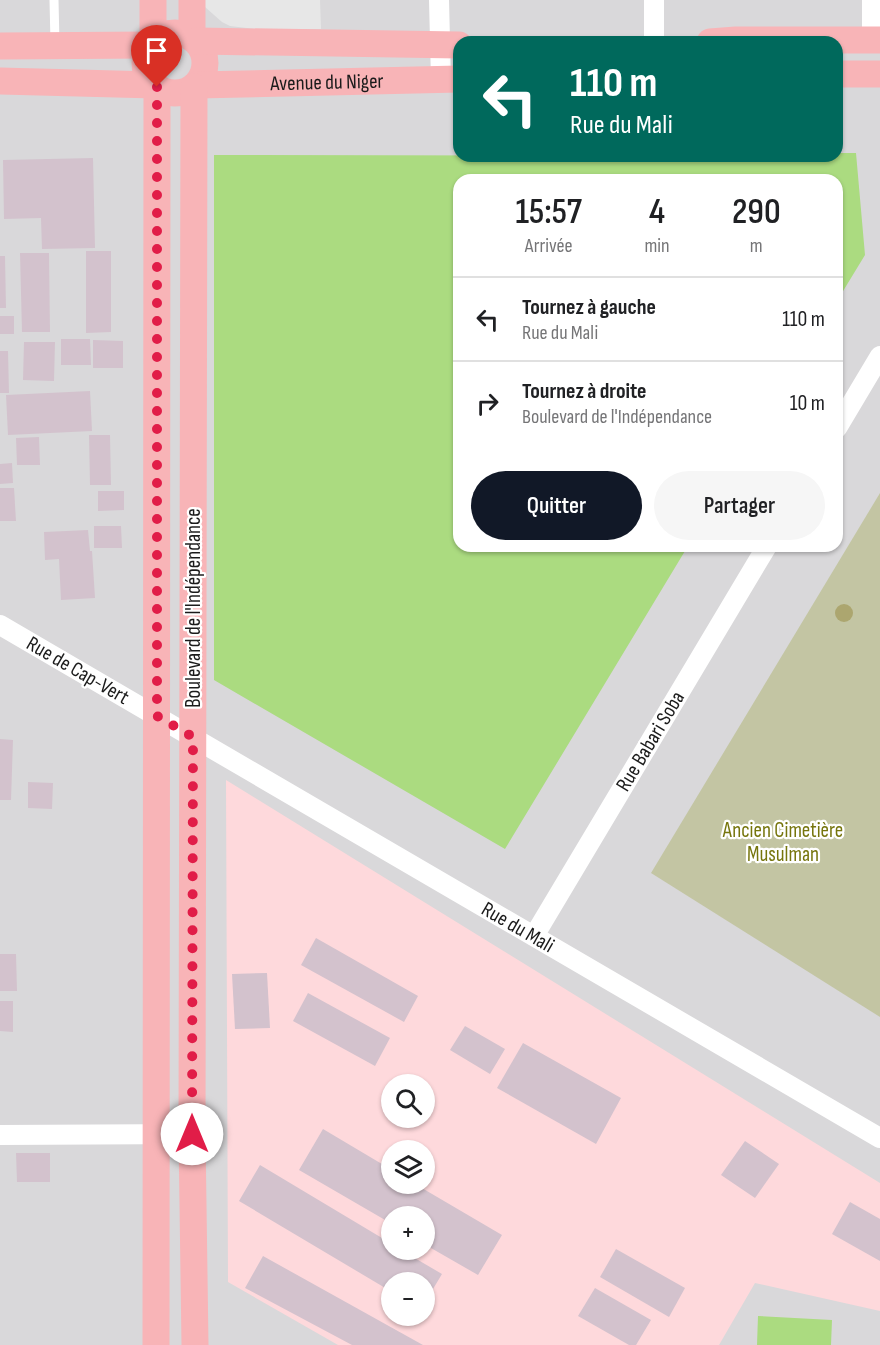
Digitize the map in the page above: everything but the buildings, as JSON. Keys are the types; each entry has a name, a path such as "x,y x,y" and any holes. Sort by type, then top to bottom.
{"main road":[{"path":"152,43 153,0"},
{"path":"192,0 194,39"},
{"path":"176,32 194,39 205,58 204,74 195,86 187,91 175,93 163,91 148,76 145,68 146,52 152,43 167,33 176,32"},
{"name":"Avenue du Niger","path":"194,39 450,45"},
{"path":"843,40 876,40"},
{"path":"0,46 152,43"},
{"path":"843,74 880,74"},
{"name":"Avenue du Niger","path":"195,86 450,80"},
{"path":"0,81 156,86"},
{"name":"Boulevard de l'Indépendance","path":"156,86 156,1345"},
{"name":"Boulevard de l'Indépendance","path":"195,86 192,1134 195,1345"}],"street":[{"path":"439,0 450,45 450,80"},
{"path":"654,0 654,36"},
{"path":"872,0 876,40"},
{"path":"843,418 880,356"},
{"name":"Rue Babari Soba","path":"534,936 763,552"},
{"name":"Rue de Cap-Vert","path":"0,625 157,716"},
{"name":"Rue du Mali","path":"157,716 880,1138"},
{"path":"0,1135 192,1134"}],"lane":[{"path":"54,0 55,45"}],"shaded area":[{"path":"0,0 880,0 880,1345 0,1345"},
{"path":"200,0 320,0 321,29 255,29 230,26 222,22"},
{"path":"226,780 880,1183 880,1311 755,1283 719,1345 338,1345 228,1282"}],"green space":[{"path":"843,153 856,153 865,255 843,291 843,174 453,174 453,552 684,552 505,849 214,680 214,155 453,155 453,162 843,162"},
{"name":"Ancien Cimetière Musulman","path":"880,493 880,1017 651,873"},
{"path":"758,1316 832,1320 831,1345 757,1345"}],"route":[{"path":"157,87 157,716 193,737 192,1134"}]}
